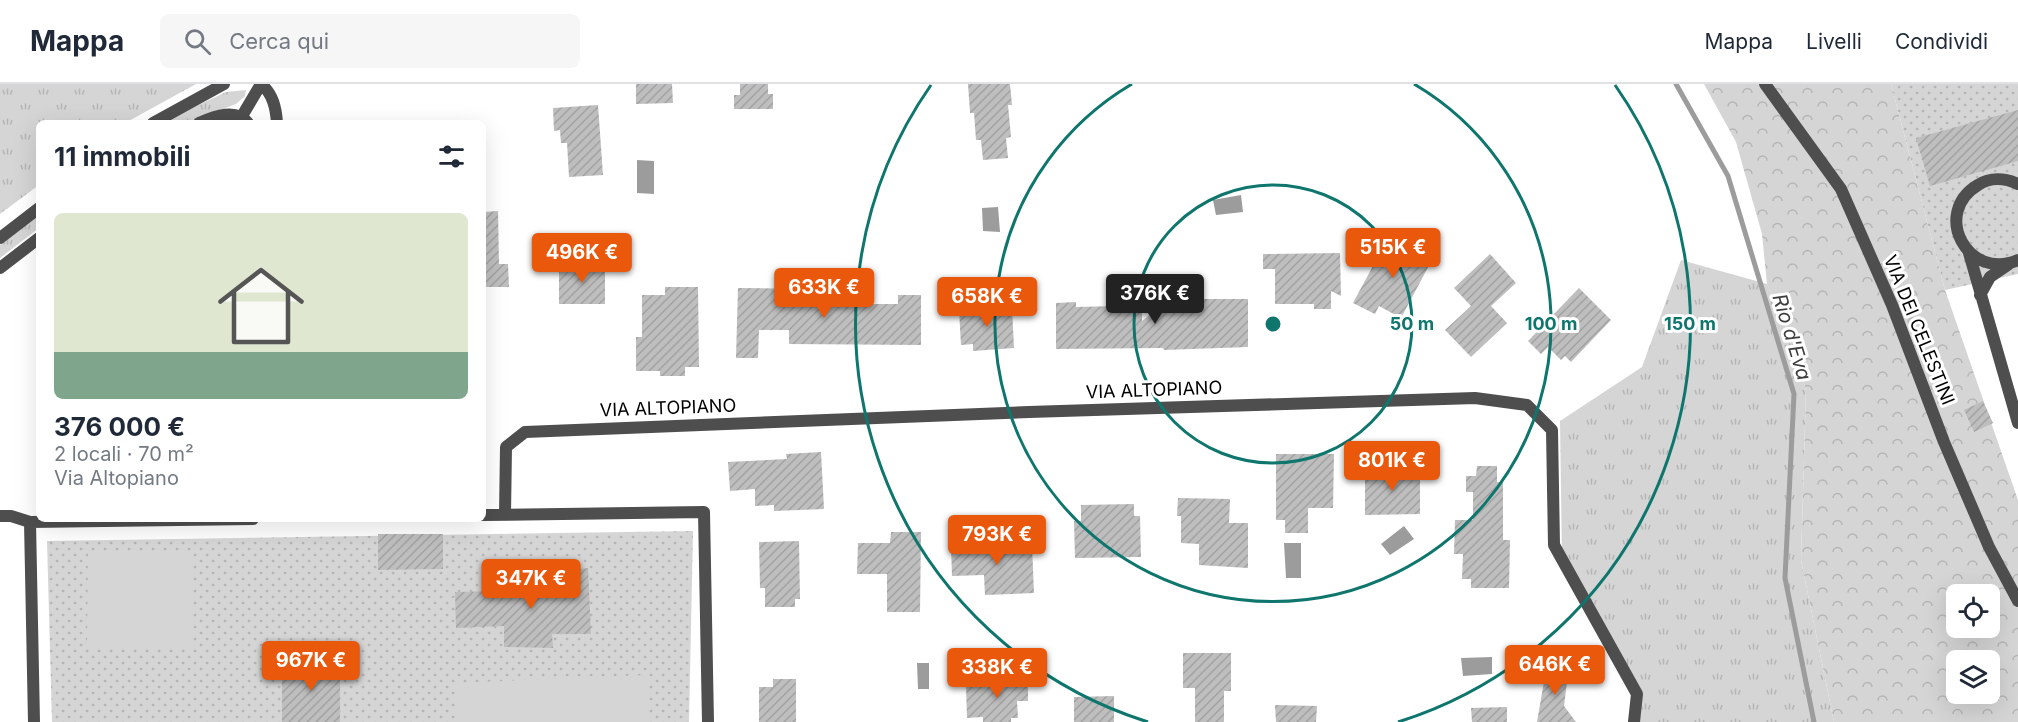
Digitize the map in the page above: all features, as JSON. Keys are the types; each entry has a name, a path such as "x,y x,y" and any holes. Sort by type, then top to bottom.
{"street":[{"path":"158,120 224,84"},
{"path":"209,120 224,115 245,119 261,84 268,89 275,104 277,120"},
{"name":"VIA DEI CELESTINI","path":"1765,84 1841,189 1892,305 1944,442 1989,547 2018,602"},
{"path":"2014,262 1995,265 1981,261 1969,253 1960,241 1956,227 1957,213 1962,200 1971,189 1983,182 1999,179 2018,184"},
{"path":"0,238 36,210"},
{"path":"0,268 36,240"},
{"path":"1969,253 2018,423"},
{"path":"1980,295 1990,278 2014,262"},
{"name":"VIA ALTOPIANO","path":"505,515 506,447 525,432 1029,412 1475,398 1527,405 1552,430 1554,545 1637,694 1634,722"},
{"path":"486,515 704,512 708,722"},
{"path":"0,516 36,522"},
{"path":"30,522 34,722"}],"green space":[{"path":"0,84 196,84 130,120 36,120 36,187 0,214"},
{"path":"1704,84 1891,84 1945,290 2018,500 2018,722 1834,722 1801,560 1806,390 1784,322 1767,284 1762,234 1736,142"},
{"path":"1891,84 2018,84 2018,274 1945,290"},
{"path":"246,90 245,96 236,104 193,120 166,120 226,92"},
{"path":"36,217 36,230 0,258 0,245"},
{"path":"1681,260 1767,284 1784,322 1806,390 1801,560 1834,722 1635,722 1635,680 1562,559 1560,421 1642,367"},
{"path":"693,531 689,722 52,722 47,541"},
{"path":"88,552 193,553 192,649 87,647"},
{"path":"647,675 649,722 457,722 455,683"}],"shaded area":[{"path":"637,160 654,161 654,194 637,193"},
{"path":"1241,195 1243,212 1216,215 1213,200"},
{"path":"998,207 1000,232 983,231 982,208"},
{"path":"1404,526 1414,539 1390,555 1381,544"},
{"path":"1284,543 1301,543 1301,578 1286,578"},
{"path":"1492,657 1492,674 1463,676 1461,658"},
{"path":"917,663 929,663 929,689 918,689"}],"building":[{"path":"636,84 672,84 673,103 636,104"},
{"path":"740,84 768,84 768,94 773,94 773,109 734,109 734,95 740,95"},
{"path":"968,84 1010,84 1012,105 1008,105 1011,137 1006,138 1008,158 983,160 981,140 976,140 974,113 970,113"},
{"path":"598,105 603,175 569,177 567,143 561,143 560,130 554,131 553,108"},
{"path":"2018,110 2018,161 1930,186 1916,138"},
{"path":"498,211 499,264 508,264 509,287 486,287 486,212"},
{"path":"1388,238 1433,258 1401,318 1379,306 1375,314 1353,303"},
{"path":"1340,253 1341,296 1331,291 1331,309 1314,309 1314,304 1275,304 1275,269 1263,269 1263,254"},
{"path":"1490,254 1516,283 1491,306 1507,323 1471,357 1445,330 1471,306 1454,288"},
{"path":"559,264 605,264 605,304 559,304"},
{"path":"665,287 698,287 699,367 685,367 685,376 660,376 660,371 636,371 636,337 642,337 642,295 665,295"},
{"path":"738,288 810,289 810,296 854,295 854,304 898,304 898,295 921,295 921,345 789,344 789,330 759,330 758,358 736,358"},
{"path":"1579,288 1611,320 1571,362 1565,356 1561,360 1548,347 1541,354 1528,341"},
{"path":"1170,299 1248,299 1248,347 1164,350 1163,348 1056,349 1056,303 1076,302 1076,307 1117,306 1117,302 1142,302 1142,321"},
{"path":"990,304 990,310 1012,308 1014,348 973,351 973,344 961,345 959,310 975,309 975,305"},
{"path":"1983,401 1993,423 1974,432 1964,410"},
{"path":"821,452 824,509 774,511 774,505 755,506 755,489 730,491 728,462 787,459 786,454"},
{"path":"1276,454 1334,454 1333,508 1308,508 1308,533 1285,533 1285,520 1276,520"},
{"path":"1477,466 1497,466 1497,482 1503,482 1503,540 1510,540 1509,588 1471,588 1471,579 1462,579 1463,554 1454,554 1455,520 1473,520 1473,492 1466,492 1466,476 1476,476"},
{"path":"1365,470 1420,470 1420,514 1365,515"},
{"path":"1178,498 1230,499 1229,523 1248,523 1248,568 1199,565 1199,544 1181,543 1181,516 1177,516"},
{"path":"1134,504 1134,516 1140,516 1141,557 1075,558 1074,521 1081,521 1081,505"},
{"path":"891,532 921,532 920,612 887,612 887,574 857,574 858,543 890,543"},
{"path":"378,534 443,534 443,569 378,570"},
{"path":"1010,539 1010,545 1032,545 1034,593 985,595 984,575 952,576 951,547 981,545 981,540"},
{"path":"799,541 800,599 795,599 795,607 765,607 765,588 760,588 759,542"},
{"path":"588,568 591,634 552,634 553,648 504,647 504,626 456,628 455,592 503,591 503,586 547,585 546,572"},
{"path":"1183,653 1231,653 1231,691 1224,691 1224,722 1195,722 1195,688 1183,688"},
{"path":"282,661 340,661 340,722 282,722"},
{"path":"1547,664 1569,666 1564,706 1576,722 1537,722"},
{"path":"1028,676 1028,701 1017,701 1018,718 1011,718 1011,722 983,722 983,717 967,718 966,687 986,686 986,678"},
{"path":"773,679 796,679 796,722 759,722 759,687 773,687"},
{"path":"1114,696 1114,722 1074,722 1074,697"},
{"path":"1275,705 1317,706 1316,722 1276,722"},
{"path":"1507,707 1507,722 1472,722 1471,708"}],"waterway":[{"name":"Rio d'Eva","path":"1676,84 1728,176 1794,394 1785,578 1814,722"}]}
